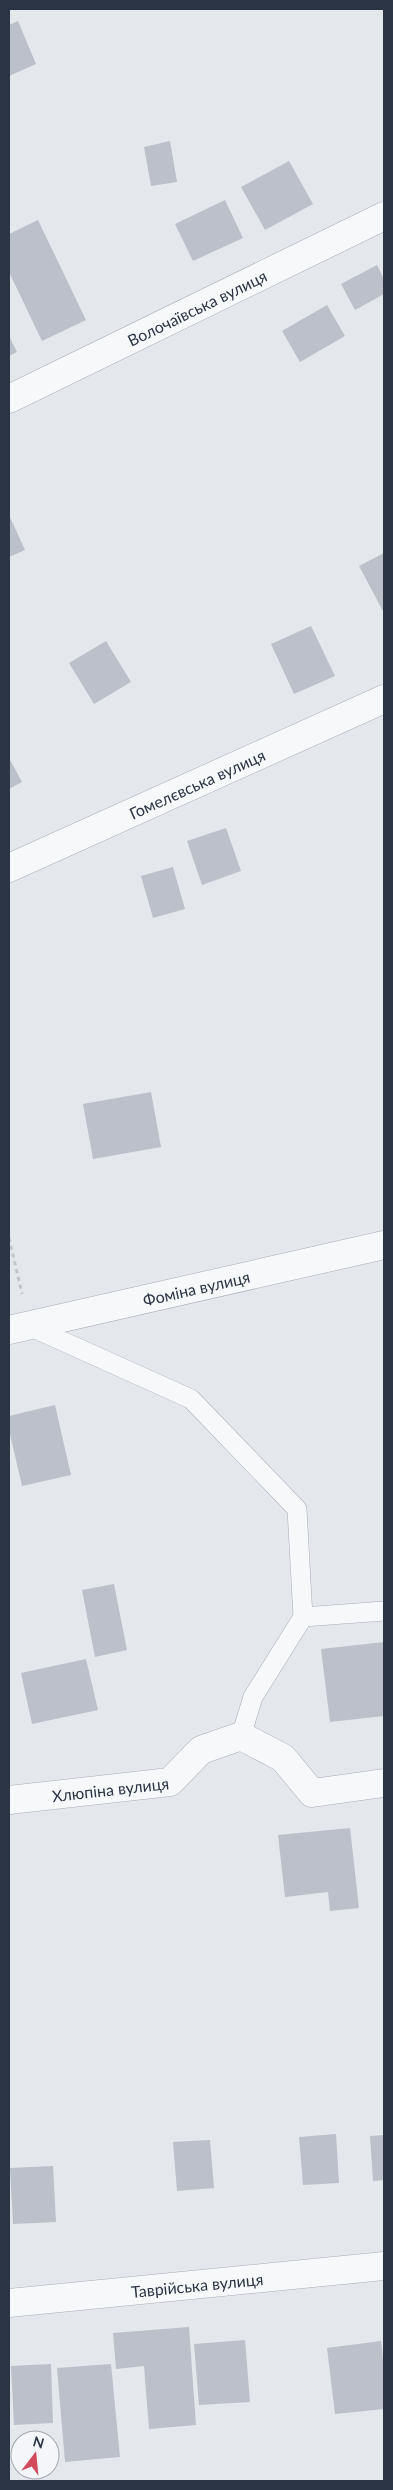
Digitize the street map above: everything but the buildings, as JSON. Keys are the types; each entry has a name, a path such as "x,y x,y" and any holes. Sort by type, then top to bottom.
{"street":[{"name":"Волочаївська вулиця","path":"9,399 384,216"},
{"name":"Гомелєвська вулиця","path":"9,868 384,698"},
{"name":"Фоміна вулиця","path":"19,1328 384,1244"},
{"path":"241,1736 283,1758 312,1793 384,1784"},
{"name":"Хлюпіна вулиця","path":"9,1800 170,1782 201,1750 241,1736"},
{"name":"Таврійська вулиця","path":"9,2303 384,2266"}],"lane":[{"path":"19,1328 191,1399 297,1509 303,1617 253,1697 241,1736"},
{"path":"303,1617 384,1610"}],"path":[{"path":"9,1238 19,1328"}]}
